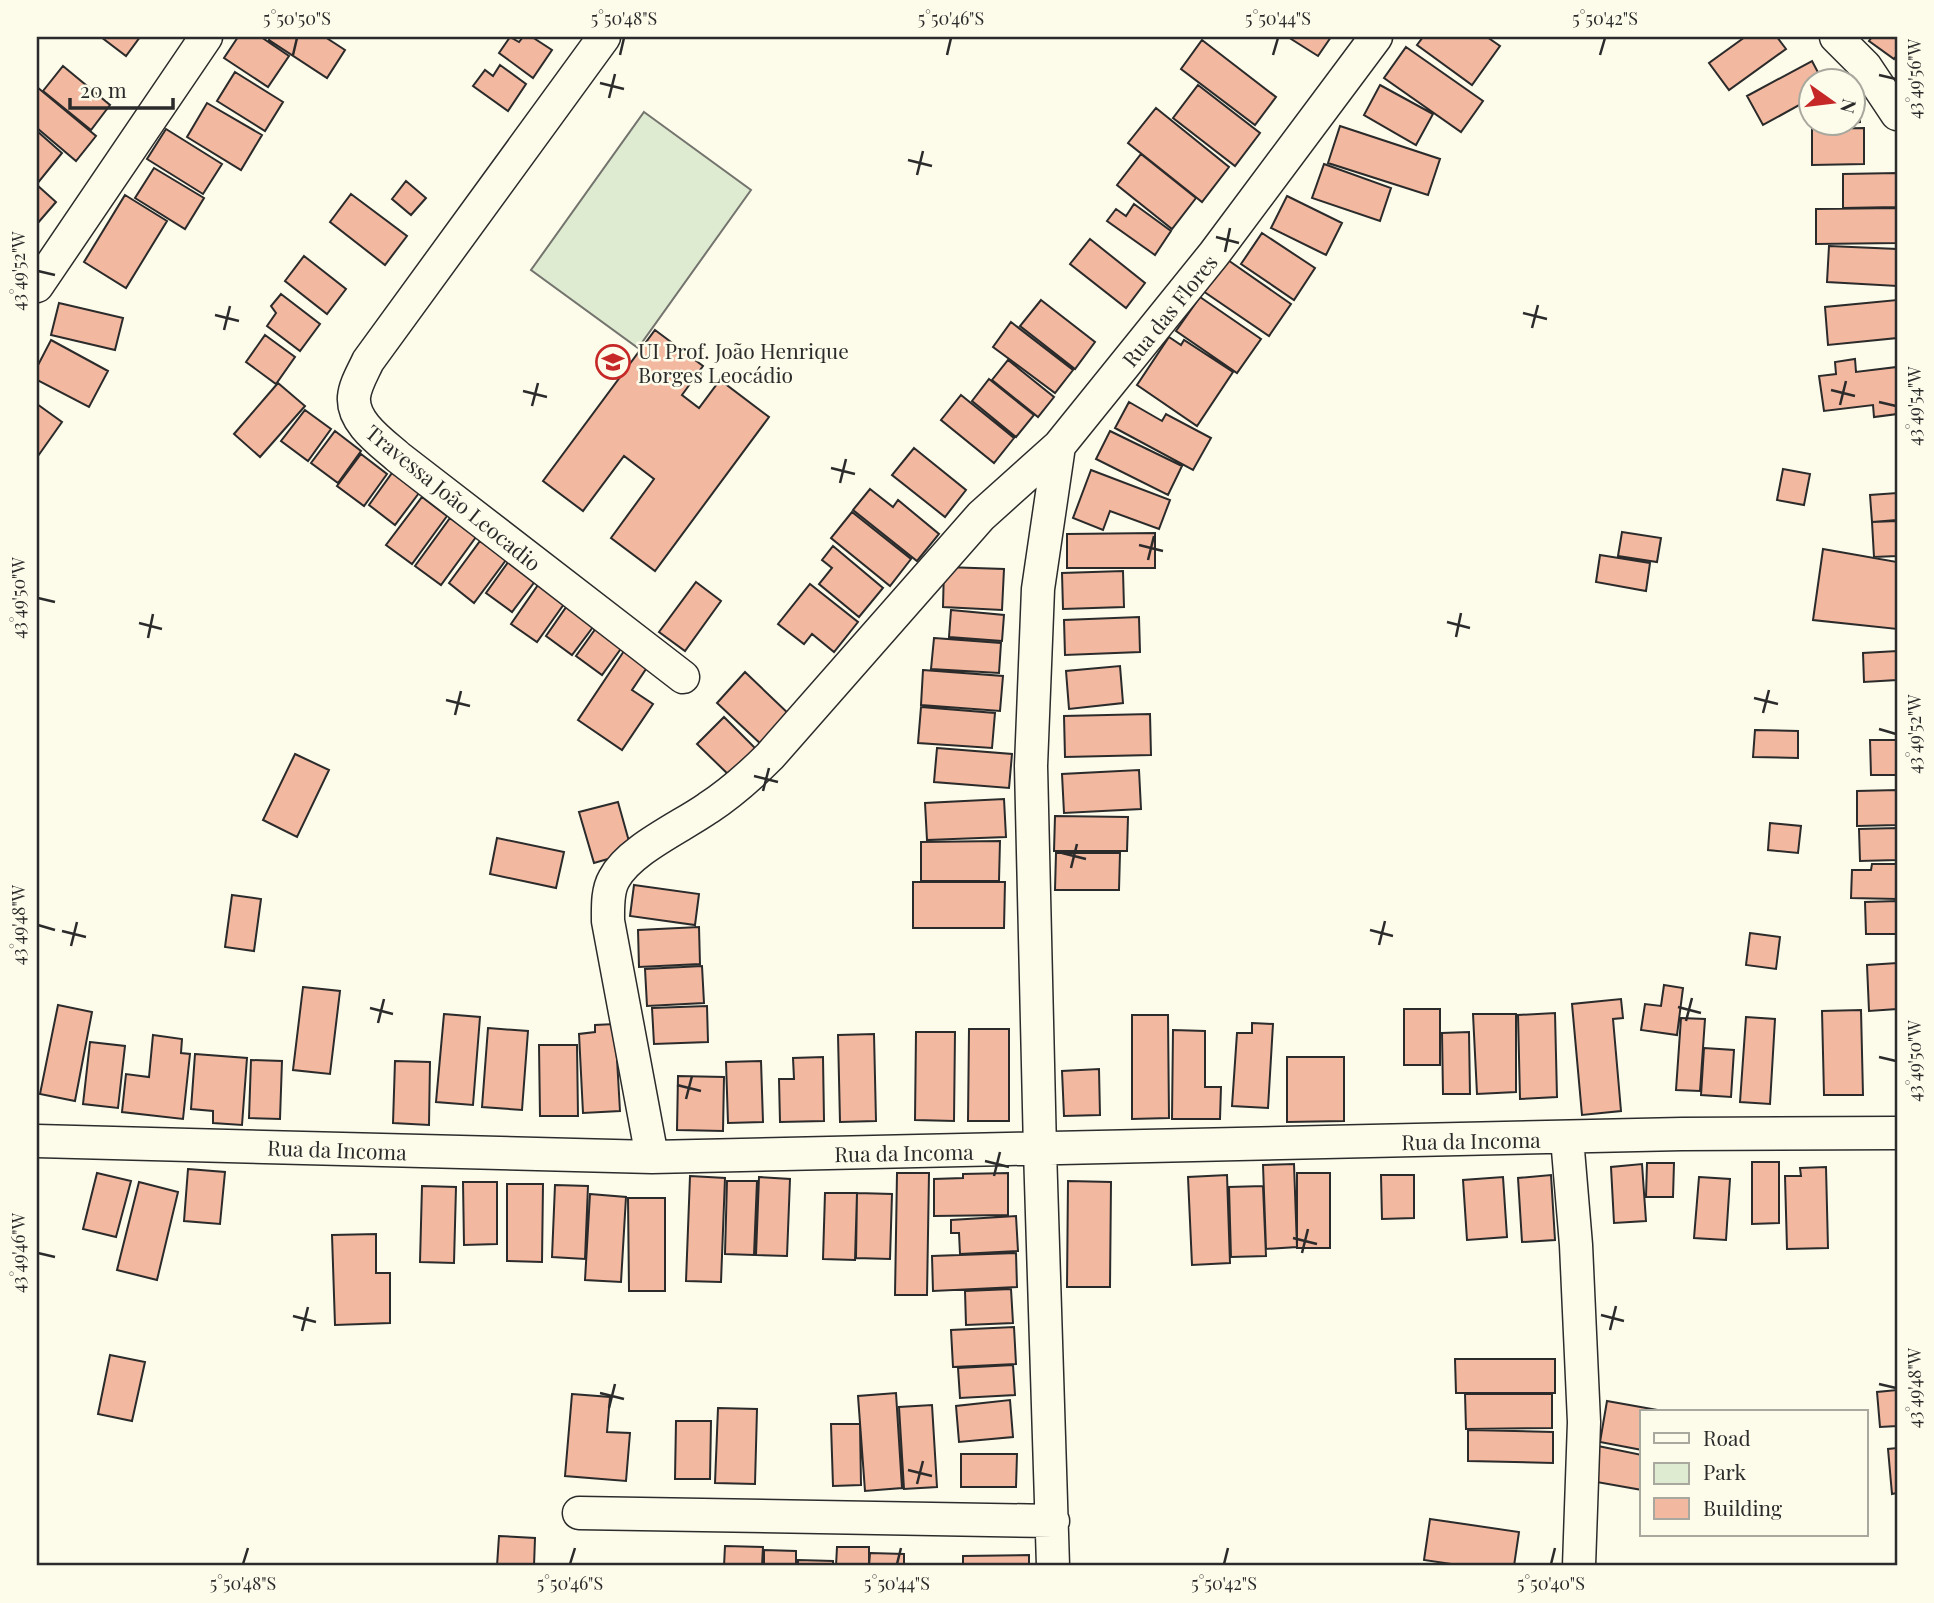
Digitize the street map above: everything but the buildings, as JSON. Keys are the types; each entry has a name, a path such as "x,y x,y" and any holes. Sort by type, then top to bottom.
{"street":[{"path":"37,286 206,37"},
{"name":"Travessa João Leocadio","path":"604,37 368,361 354,395 354,407 360,420 398,457 683,677"},
{"name":"Rua das Flores","path":"652,1157 608,921 613,879 641,852 709,807 755,771 836,683 981,516 1059,446 1214,254 1376,37"},
{"path":"1836,37 1865,66 1897,114"},
{"path":"1054,1566 1040,1150 1032,752 1038,589 1059,446"},
{"name":"Rua da Incoma","path":"37,1141 652,1157 1682,1134 1897,1133"},
{"path":"1567,1138 1576,1245 1584,1422 1579,1566"},
{"path":"579,1513 1053,1521"}],"green space":[{"path":"644,112 751,190 638,348 531,270"}],"place":[{"name":"UI Prof. João Henrique Borges Leocádio","path":"613,362"}]}
